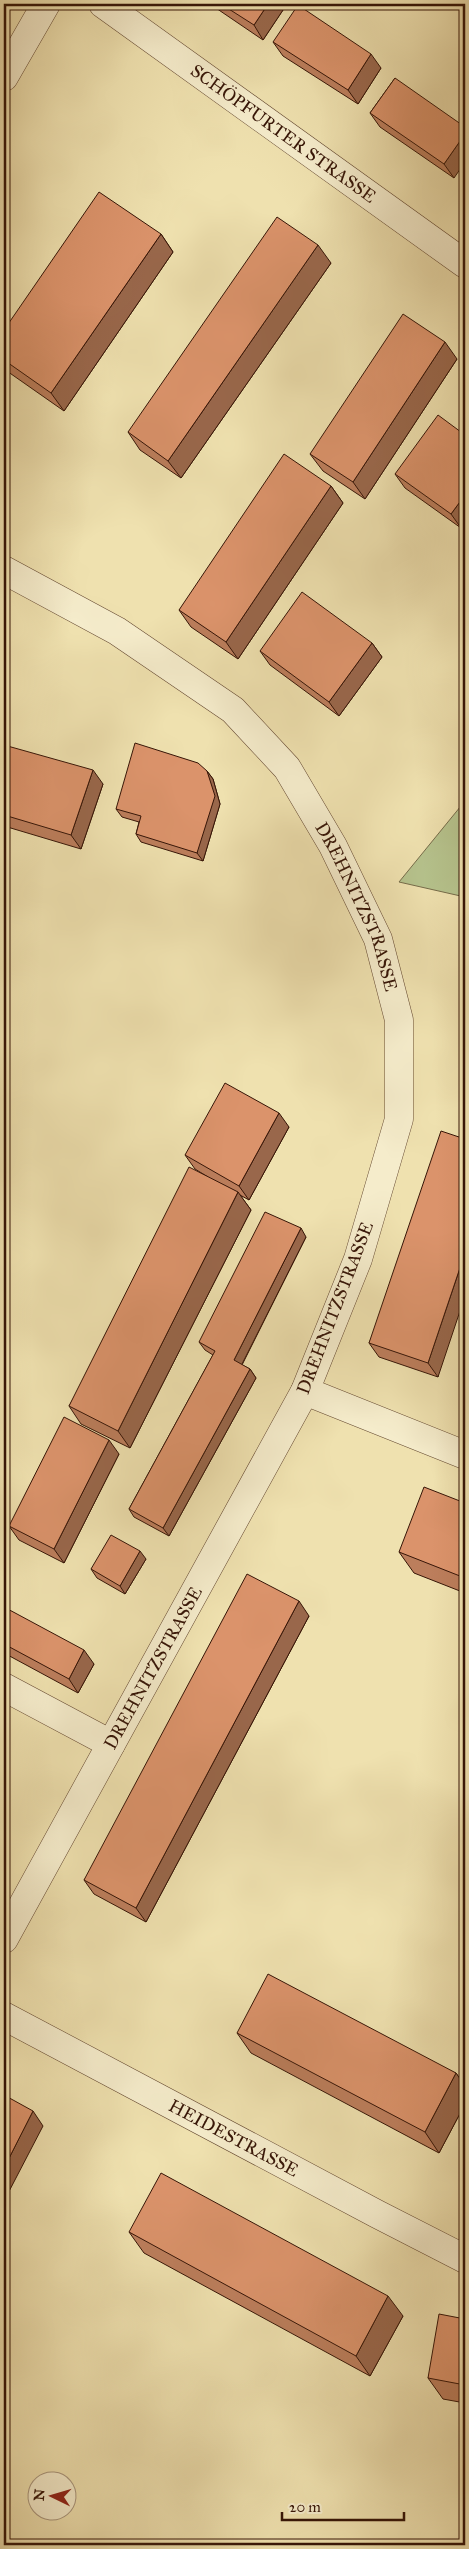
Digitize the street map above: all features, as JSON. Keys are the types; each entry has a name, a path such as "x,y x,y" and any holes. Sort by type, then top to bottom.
{"street":[{"path":"4,77 46,4"},
{"name":"SCHÖPFURTER STRASSE","path":"102,4 465,264"},
{"name":"DREHNITZSTRASSE","path":"4,570 117,631 233,710 287,768 333,846 378,939 399,1020 399,1118 358,1259 305,1390 4,1939"},
{"path":"305,1390 465,1455"},
{"path":"4,1686 111,1744"},
{"name":"HEIDESTRASSE","path":"4,2016 465,2259"}],"green space":[{"path":"465,801 465,897 399,882"}],"building":[{"path":"221,4 268,4 254,25"},
{"path":"298,5 371,54 348,90 273,42"},
{"path":"395,78 465,127 465,134 444,164 370,113"},
{"path":"99,192 161,234 51,393 4,360 4,330"},
{"path":"277,217 318,245 168,461 128,432"},
{"path":"403,314 445,342 353,482 310,454"},
{"path":"438,415 465,435 465,495 451,514 395,474"},
{"path":"284,454 331,486 226,642 179,610"},
{"path":"302,592 372,643 329,702 260,651"},
{"path":"135,743 198,763 207,771 215,796 197,853 136,834 141,816 116,809"},
{"path":"4,745 93,770 71,835 4,815"},
{"path":"225,1083 279,1113 239,1186 185,1155"},
{"path":"441,1131 465,1139 465,1253 428,1363 369,1343"},
{"path":"189,1167 238,1192 118,1431 69,1406"},
{"path":"265,1212 301,1228 234,1360 250,1369 163,1528 129,1509 215,1351 199,1342"},
{"path":"64,1417 109,1440 54,1549 9,1526"},
{"path":"424,1487 465,1503 465,1578 399,1552"},
{"path":"111,1535 140,1551 120,1586 91,1569"},
{"path":"247,1574 299,1601 136,1908 84,1880"},
{"path":"4,1607 84,1650 69,1679 4,1644"},
{"path":"268,1974 456,2073 425,2132 237,2033"},
{"path":"4,2095 33,2111 4,2168"},
{"path":"161,2173 388,2296 356,2356 129,2232"},
{"path":"439,2314 465,2319 465,2385 428,2378"}]}
